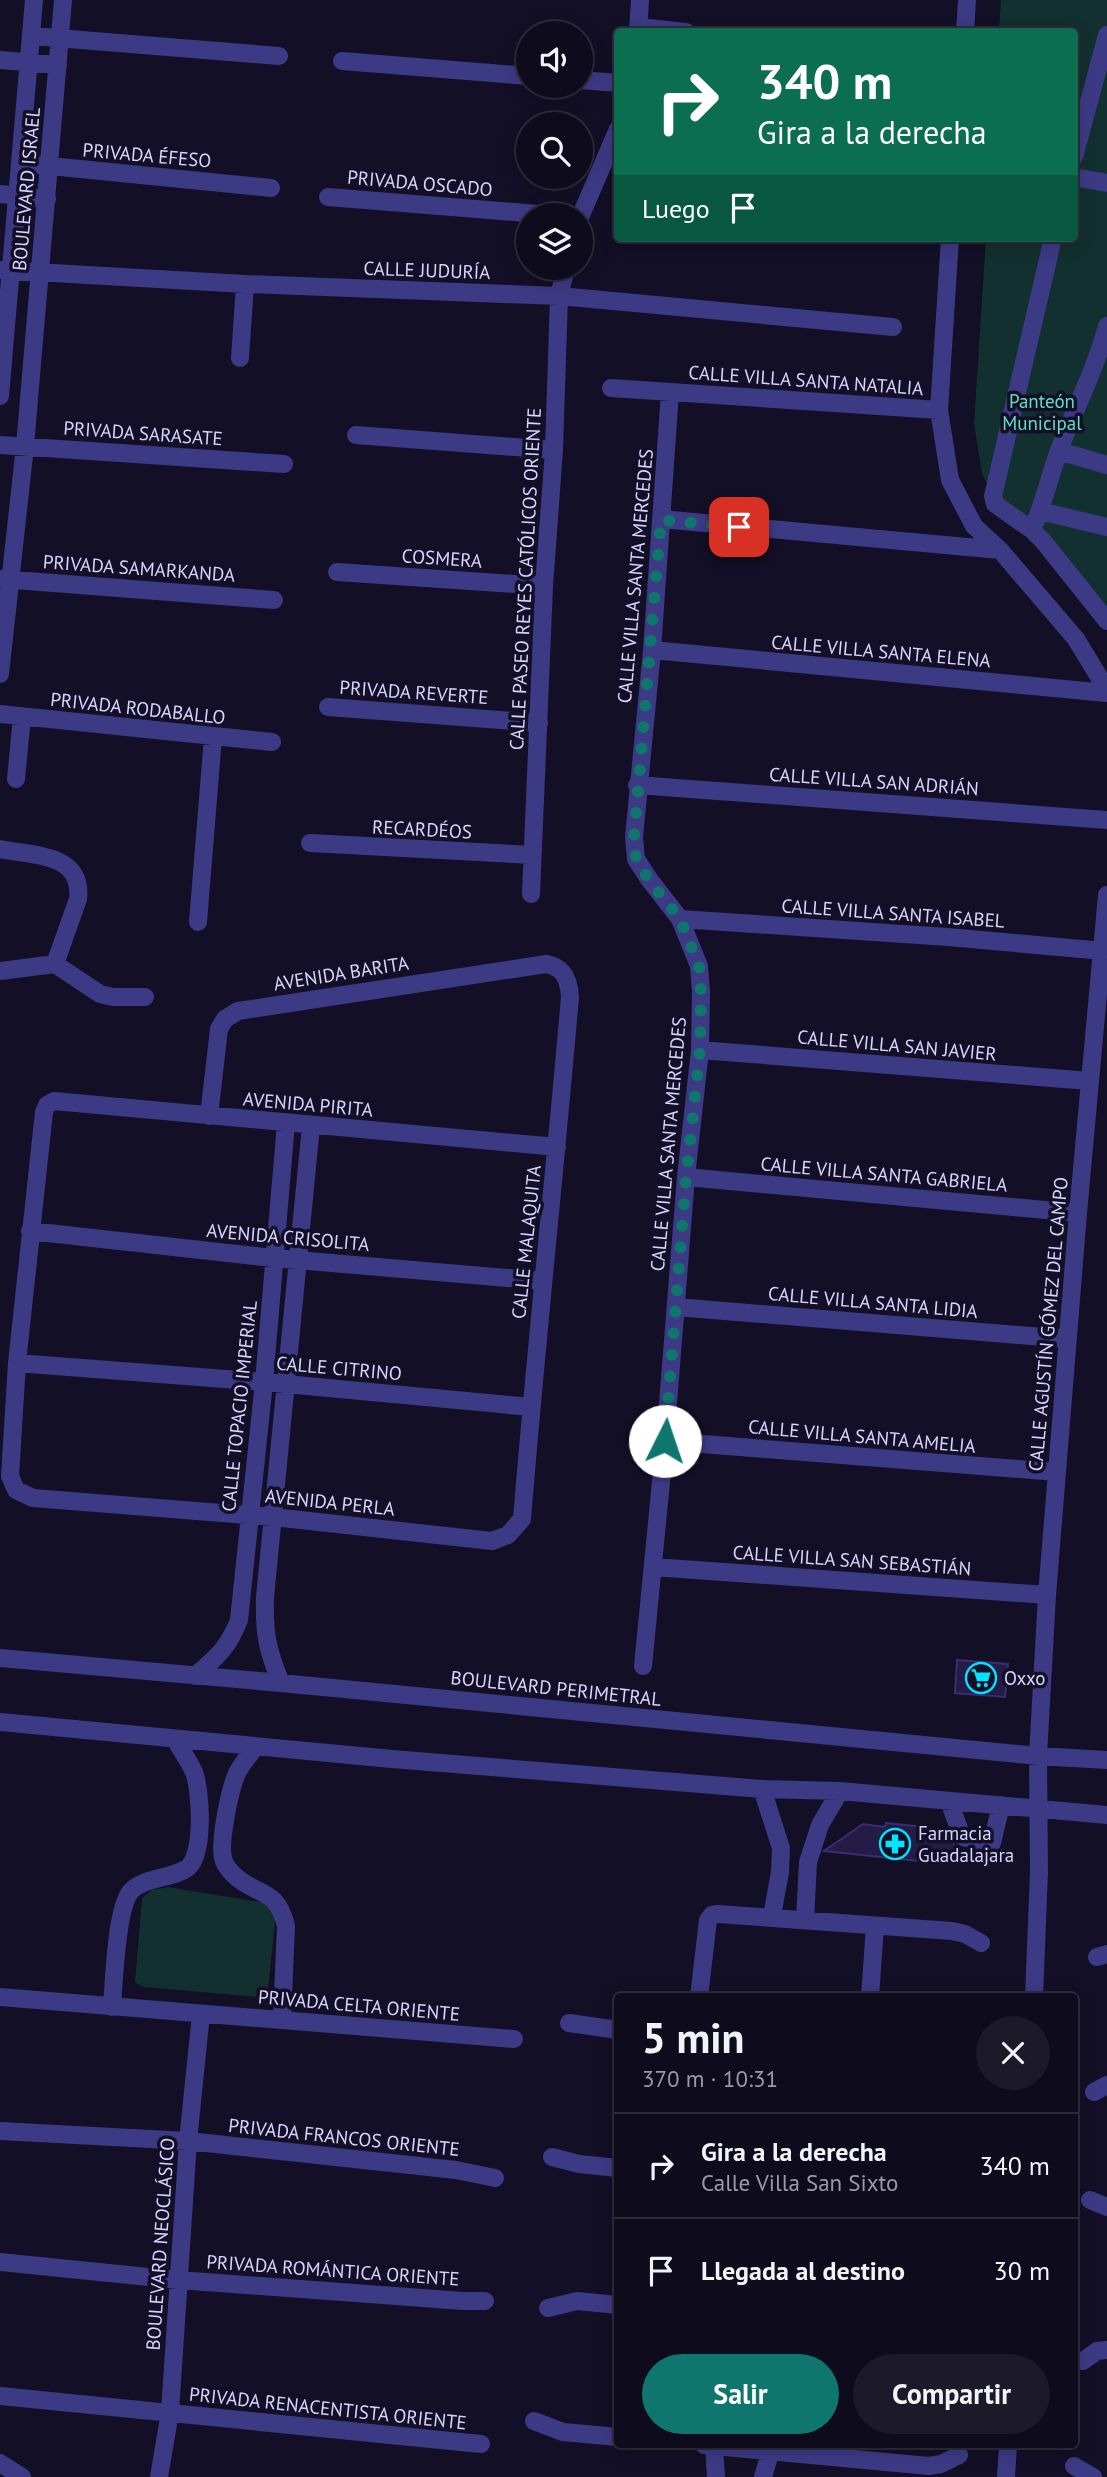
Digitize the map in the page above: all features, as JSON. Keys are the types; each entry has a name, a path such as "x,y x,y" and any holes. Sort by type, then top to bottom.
{"street":[{"name":"BOULEVARD ISRAEL","path":"0,394 8,195 20,163 34,0"},
{"name":"BOULEVARD ISRAEL","path":"0,672 6,579 25,446 63,0"},
{"path":"638,28 640,0"},
{"path":"965,28 967,0"},
{"path":"1078,142 1107,35"},
{"path":"32,37 279,56"},
{"path":"0,60 58,65"},
{"path":"342,61 516,75"},
{"path":"593,81 614,83"},
{"path":"588,203 611,161"},
{"name":"PRIVADA ÉFESO","path":"20,163 271,188"},
{"path":"1078,178 1107,183"},
{"path":"8,195 47,199"},
{"name":"PRIVADA OSCADO","path":"328,197 516,212"},
{"path":"950,242 939,410 950,480 974,526 1000,550 1076,639 1107,692"},
{"path":"1052,242 993,496 995,504 1032,530 1107,621"},
{"name":"CALLE JUDURÍA","path":"5,271 245,284 559,296 893,327"},
{"name":"CALLE PASEO REYES CATÓLICOS ORIENTE","path":"530,894 544,586 554,450 559,296 563,280"},
{"path":"240,358 245,284"},
{"path":"1032,530 1106,332"},
{"name":"CALLE VILLA SANTA NATALIA","path":"611,388 939,410"},
{"name":"CALLE VILLA SANTA MERCEDES","path":"643,1666 665,1441 686,1178 700,1050 699,966 680,919 636,859 634,837 652,650 670,391"},
{"path":"356,435 554,450"},
{"name":"PRIVADA SARASATE","path":"0,445 284,464"},
{"path":"1059,452 1107,465"},
{"path":"1040,511 1107,527"},
{"path":"661,520 1000,550"},
{"name":"COSMERA","path":"337,572 544,586"},
{"name":"PRIVADA SAMARKANDA","path":"6,579 274,600"},
{"name":"CALLE VILLA SANTA ELENA","path":"652,650 1107,692"},
{"name":"PRIVADA REVERTE","path":"328,707 539,723"},
{"name":"PRIVADA RODABALLO","path":"0,714 272,742"},
{"path":"16,779 22,716"},
{"path":"198,922 213,737"},
{"name":"CALLE VILLA SAN ADRIÁN","path":"637,785 1107,820"},
{"name":"RECARDÉOS","path":"310,843 531,855"},
{"path":"0,849 61,861 72,868 78,878 78,899 55,964"},
{"name":"CALLE AGUSTÍN GÓMEZ DEL CAMPO","path":"1034,1993 1039,1872 1038,1756 1047,1595 1107,895"},
{"name":"CALLE VILLA SANTA ISABEL","path":"680,919 948,937 1103,951"},
{"path":"0,971 55,964 100,994 113,997 145,997"},
{"name":"AVENIDA BARITA","path":"209,1116 219,1029 225,1019 238,1011 546,964 555,965 563,971"},
{"name":"CALLE MALAQUITA","path":"522,1519 570,997 563,971"},
{"name":"CALLE VILLA SAN JAVIER","path":"700,1050 1090,1081"},
{"name":"AVENIDA PIRITA","path":"30,1231 44,1112 47,1105 54,1101 557,1147"},
{"name":"CALLE TOPACIO IMPERIAL","path":"195,1676 218,1656 230,1641 239,1620 264,1382 286,1123"},
{"path":"281,1683 268,1652 265,1622 267,1578 311,1126"},
{"name":"CALLE VILLA SANTA GABRIELA","path":"686,1178 1078,1213"},
{"path":"17,1363 30,1231"},
{"name":"AVENIDA CRISOLITA","path":"30,1231 273,1258 543,1281"},
{"name":"CALLE VILLA SANTA LIDIA","path":"676,1307 1068,1339"},
{"name":"CALLE CITRINO","path":"17,1363 264,1382 531,1407"},
{"name":"AVENIDA PERLA","path":"17,1363 10,1476 16,1490 33,1498 273,1517 492,1541 508,1535 522,1519"},
{"name":"CALLE VILLA SANTA AMELIA","path":"665,1441 1056,1472"},
{"name":"CALLE VILLA SAN SEBASTIÁN","path":"653,1567 1047,1595"},
{"path":"243,1576 267,1578"},
{"path":"239,1620 265,1622"},
{"name":"BOULEVARD PERIMETRAL","path":"0,1658 1038,1756 1107,1760"},
{"path":"0,1722 762,1789 840,1791 1107,1815"},
{"path":"112,2007 121,1909 131,1890 185,1870 196,1857 198,1789 194,1771 175,1739"},
{"path":"256,1746 235,1779 225,1823 223,1861 235,1876 270,1896 282,1911 286,1926 282,2019"},
{"path":"762,1789 781,1848 772,1916"},
{"path":"805,1920 808,1862 820,1825 840,1791"},
{"path":"949,1801 962,1838 992,1843 1001,1805"},
{"path":"199,1819 225,1823"},
{"path":"781,1861 808,1862"},
{"path":"699,1993 708,1920 712,1915 772,1916 952,1931 965,1934 981,1943"},
{"path":"870,1993 875,1926"},
{"name":"PRIVADA CELTA ORIENTE","path":"0,1997 514,2039"},
{"name":"BOULEVARD NEOCLÁSICO","path":"159,2477 170,2412 188,2141 201,2014"},
{"path":"569,2023 614,2029"},
{"name":"PRIVADA FRANCOS ORIENTE","path":"0,2131 188,2141 456,2170 495,2178"},
{"path":"552,2157 579,2164 614,2168"},
{"name":"PRIVADA ROMÁNTICA ORIENTE","path":"0,2262 178,2280 485,2301"},
{"path":"548,2308 577,2301 614,2305"},
{"path":"1083,2361 1097,2351 1107,2350"},
{"name":"PRIVADA RENACENTISTA ORIENTE","path":"0,2396 481,2444"},
{"path":"534,2421 562,2432 614,2437"},
{"path":"714,2448 716,2477"},
{"path":"746,2448 770,2453 929,2466 959,2455"},
{"path":"1006,2477 1008,2448"},
{"path":"763,2477 770,2453"},
{"path":"0,2463 22,2477"},
{"path":"1074,2466 1093,2477"}],"green space":[{"name":"Panteón Municipal","path":"1001,0 1107,0 1107,618 996,501 982,474 974,423 986,242 1078,242 1078,28 999,28"},
{"path":"168,1887 272,1904 276,1913 268,1989 259,1997 143,1987 135,1982 142,1898 152,1890"}],"building":[{"name":"Oxxo","path":"957,1660 1008,1664 1005,1697 955,1693"},
{"name":"Farmacia Guadalajara","path":"886,1823 943,1829 955,1846 947,1864 824,1851 863,1824 885,1827"}],"place":[{"name":"Oxxo","path":"981,1678"},
{"name":"Farmacia Guadalajara","path":"895,1844"}],"route":[{"path":"665,1441 686,1178 700,1050 701,992 699,966 680,919 636,859 634,837 637,785 652,650 661,520 739,527"}]}
